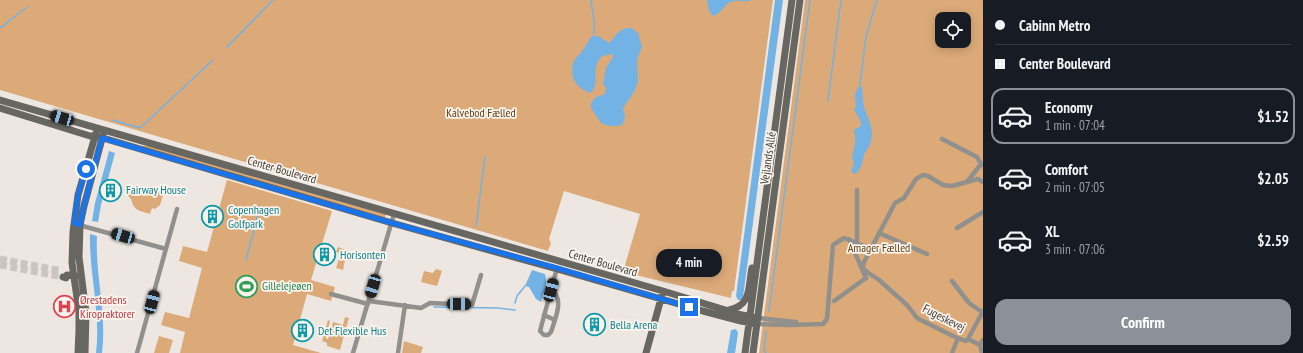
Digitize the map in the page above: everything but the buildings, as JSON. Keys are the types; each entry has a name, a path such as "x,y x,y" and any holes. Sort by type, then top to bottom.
{"street":[{"name":"Vejlands Allé","path":"753,353 753,321 761,235 792,0"},
{"name":"Vejlands Allé","path":"744,353 753,321 800,0"},
{"name":"Center Boulevard","path":"0,100 394,214 558,265 753,321"},
{"name":"Center Boulevard","path":"0,108 90,136 99,137 392,223 558,265"},
{"path":"78,353 80,330 79,312 66,274 72,263 77,224 78,195 101,130"},
{"path":"942,139 977,157 982,164 967,182"},
{"name":"Fugeskevej","path":"967,182 952,186 943,185 928,176 923,176 916,179 904,198 895,203 863,264 866,272 879,280 907,305 917,318 958,338 968,339 982,311"},
{"path":"967,182 978,179 983,182"},
{"path":"856,190 857,243"},
{"path":"137,353 177,209"},
{"path":"957,228 983,212"},
{"path":"353,353 394,214"},
{"path":"77,224 166,249"},
{"path":"77,224 81,277 86,313 85,353"},
{"path":"879,233 927,254"},
{"name":"Vejlands Allé","path":"727,310 738,308 746,299 754,250 761,235"},
{"path":"749,353 753,321 823,324 827,319 833,245 844,238 872,248"},
{"path":"834,301 866,278 849,239"},
{"name":"Center Boulevard","path":"551,290 555,292 558,297 559,304 551,332 548,336 544,335 540,331 544,315 551,290 558,265"},
{"path":"66,274 81,277"},
{"path":"331,294 368,302 421,308 430,303 472,305 481,275"},
{"path":"952,281 969,303 982,311"},
{"name":"Center Boulevard","path":"662,295 727,310 753,321"},
{"path":"646,353 662,295"},
{"path":"398,353 405,305"},
{"path":"544,315 554,320"},
{"path":"952,353 958,338"},
{"path":"968,339 981,345"},
{"path":"982,353 981,345 983,340"}],"green space":[{"name":"Kalvebod Fælled","path":"0,0 773,0 734,291 732,291 731,298 623,272 640,214 564,191 549,239 551,243 548,251 0,90"},
{"name":"Amager Fælled","path":"805,0 983,0 983,353 759,353"},
{"path":"141,146 151,146 386,214 385,218"},
{"path":"227,180 332,211 311,280 335,287 331,301 307,294 293,345 321,353 180,353 185,332 161,325 165,312 189,318 202,268 179,261 183,246 207,252"},
{"path":"131,187 146,191 156,196 158,191 164,192 160,205 155,209 152,208 150,214 138,210 134,207 128,196"},
{"path":"338,247 353,253 351,261 345,260 343,270 336,268 341,253 336,252"},
{"path":"436,269 442,271 437,286 421,282 424,271 433,273"},
{"path":"345,317 349,318 340,350 327,346 327,343 322,341 328,320 330,321 326,338 328,339 333,322 343,325"},
{"path":"159,336 173,340 169,353 154,353"},
{"path":"404,341 423,347 421,353 402,353"}],"water":[{"path":"707,0 751,0 730,2 718,14 713,16 709,11"},
{"path":"775,0 783,0 743,297 741,300 738,300 736,296"},
{"path":"627,28 631,28 638,33 642,47 637,62 638,82 634,92 623,108 625,116 623,124 618,126 609,126 601,123 591,108 591,103 596,97 605,94 606,88 603,84 606,68 613,57 613,54 602,56 598,61 596,66 595,85 590,93 577,85 574,81 572,66 592,36 598,36 609,43 619,32"},
{"path":"860,84 864,107 871,126 872,136 860,168 855,174 851,172 854,163 852,158 855,141 854,130 861,126 861,122 854,109 856,107 855,94"},
{"path":"109,151 115,153 98,222 92,221 95,203"},
{"path":"90,234 97,236 103,323 102,353 96,353 97,323 91,264"},
{"path":"532,270 545,274 546,285 541,302 536,299 529,287 525,286"},
{"path":"736,329 738,333 735,353 727,353 731,330"}],"waterway":[{"path":"227,47 273,0"},
{"path":"591,0 594,35"},
{"path":"769,311 810,0"},
{"path":"828,101 841,0"},
{"path":"860,84 866,36 877,0"},
{"path":"0,28 27,7"},
{"path":"112,120 140,128 213,60"},
{"path":"476,226 485,157"},
{"path":"246,260 260,207"},
{"path":"515,303 517,296 525,286"},
{"path":"434,307 498,308 515,310"},
{"path":"766,331 764,351 766,353"}],"tunnel":[{"path":"0,259 62,271"},
{"path":"0,265 63,277"}],"place":[{"name":"Fairway House","path":"111,190"},
{"name":"Copenhagen Golfpark","path":"213,217"},
{"name":"Horisonten","path":"324,255"},
{"name":"Gillelejeøen","path":"247,286"},
{"name":"Ørestadens Kiropraktorer","path":"65,307"},
{"name":"Bella Arena","path":"594,325"},
{"name":"Det Flexible Hus","path":"303,331"}],"route":[{"path":"86,169 78,195 74,223 80,225 102,138 392,223 557,268 689,307"}]}
